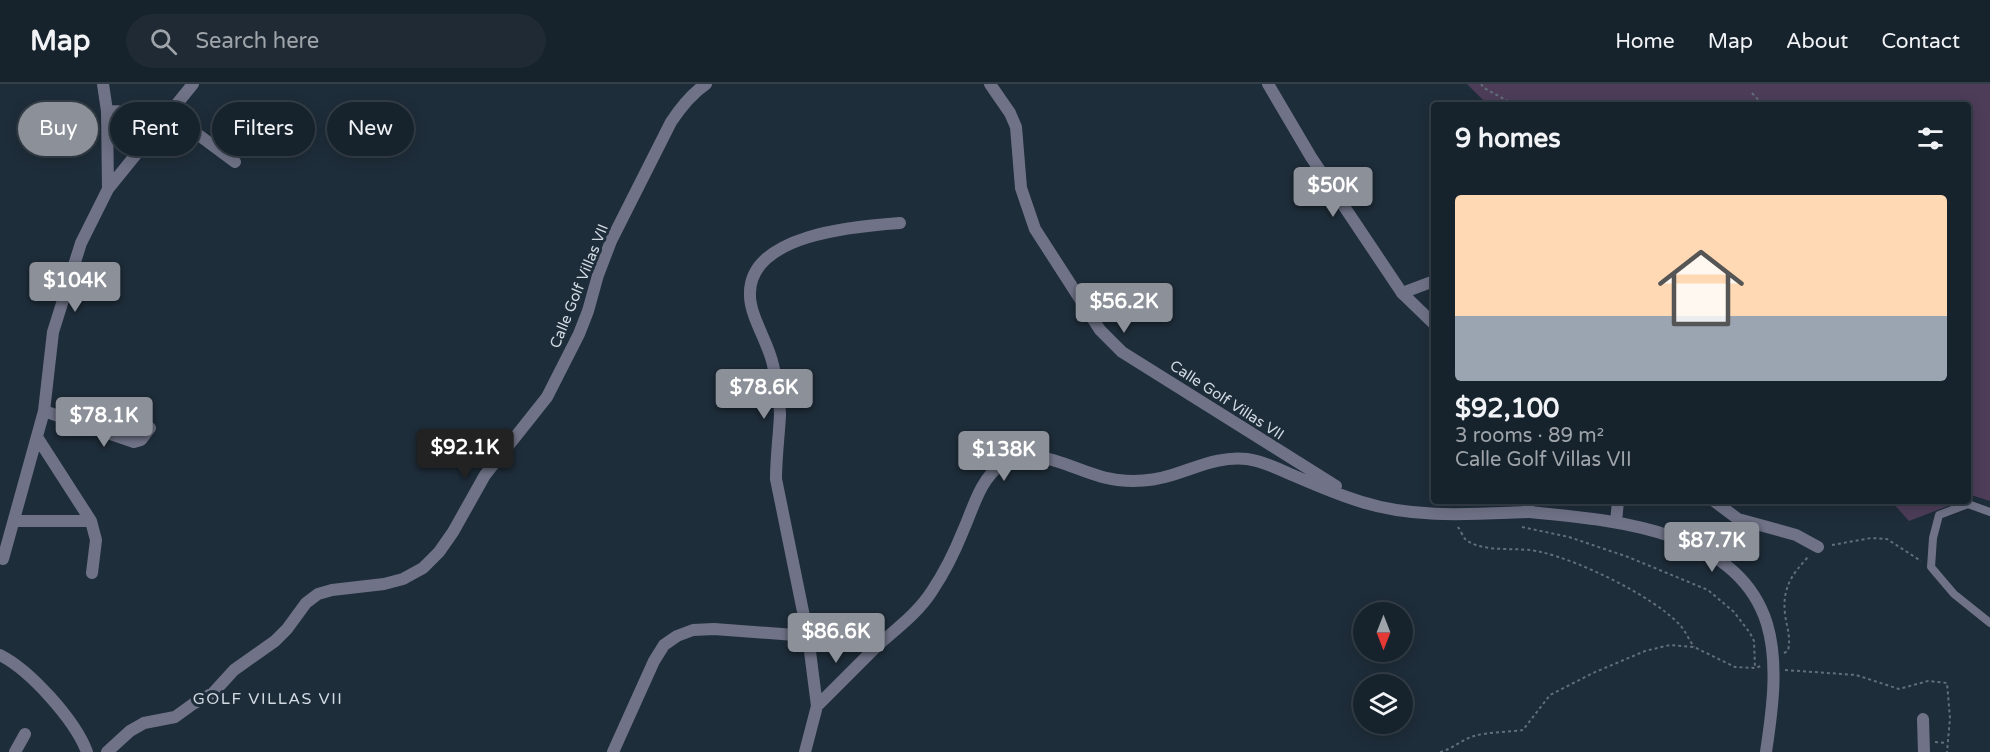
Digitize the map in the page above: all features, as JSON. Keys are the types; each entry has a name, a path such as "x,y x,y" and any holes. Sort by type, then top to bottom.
{"street":[{"path":"103,84 108,111 108,189"},
{"path":"178,102 193,84"},
{"name":"Calle Golf Villas VII","path":"107,752 130,731 144,723 175,717 213,693 234,670 275,641 306,603 318,594 403,579 423,568 439,552 485,475 547,398 579,334 611,241 671,122 682,106 706,84"},
{"name":"Calle Golf Villas VII","path":"990,84 1010,113 1016,127 1021,188 1035,229 1100,330 1122,352 1362,502"},
{"path":"1268,84 1318,166 1402,293 1431,321"},
{"path":"200,136 235,162"},
{"path":"3,559 44,411 53,332 81,243 108,189 134,156"},
{"path":"805,752 817,706 808,636 776,479 780,413 777,386 773,362 750,299 750,284 754,272 765,259 778,250 821,233 842,228 900,223"},
{"path":"1402,293 1431,282"},
{"path":"44,411 134,442 141,440 150,428"},
{"path":"37,437 91,521 96,540 92,573"},
{"path":"817,706 911,615 932,590 963,533 977,497 988,478 999,466 1012,459 1026,456 1045,458 1121,481 1172,475 1210,462 1249,459 1362,502 1417,513 1456,514 1528,507 1616,522 1675,538 1726,563 1755,596 1767,625 1773,665 1766,752"},
{"path":"1616,522 1618,504"},
{"path":"1718,504 1738,519 1796,535 1818,547"},
{"path":"15,521 91,521"},
{"path":"613,752 654,661 664,645 677,636 693,630 714,629 808,636 877,646"},
{"path":"0,655 41,686 71,724 87,752"},
{"path":"1923,719 1924,752"},
{"path":"15,752 25,734"}],"lane":[{"path":"1990,512 1968,504 1939,515 1933,538 1931,567 1954,594 1990,623"}],"path":[{"path":"1481,84 1510,102"},
{"path":"1752,93 1760,102"},
{"path":"1456,514 1458,527 1465,538 1482,547 1541,552 1569,561 1651,602 1680,625 1694,647"},
{"path":"1521,526 1569,537 1628,556 1708,590 1734,612 1750,633 1754,641 1755,668"},
{"path":"1773,665 1788,651 1790,638 1785,613 1786,586 1818,547 1871,538 1887,539 1931,567"},
{"path":"1440,752 1451,750 1460,741 1477,735 1523,730 1550,695 1593,673 1645,651 1670,645 1694,647 1735,667 1755,668 1773,665 1856,675 1899,689 1928,681 1947,683 1950,718 1947,752"}],"shaded area":[{"path":"1467,84 1990,84 1990,501 1971,497 1971,102 1485,102"},
{"path":"1894,504 1953,504 1909,521"}],"district":[{"name":"GOLF VILLAS VII","path":"268,698"}]}
